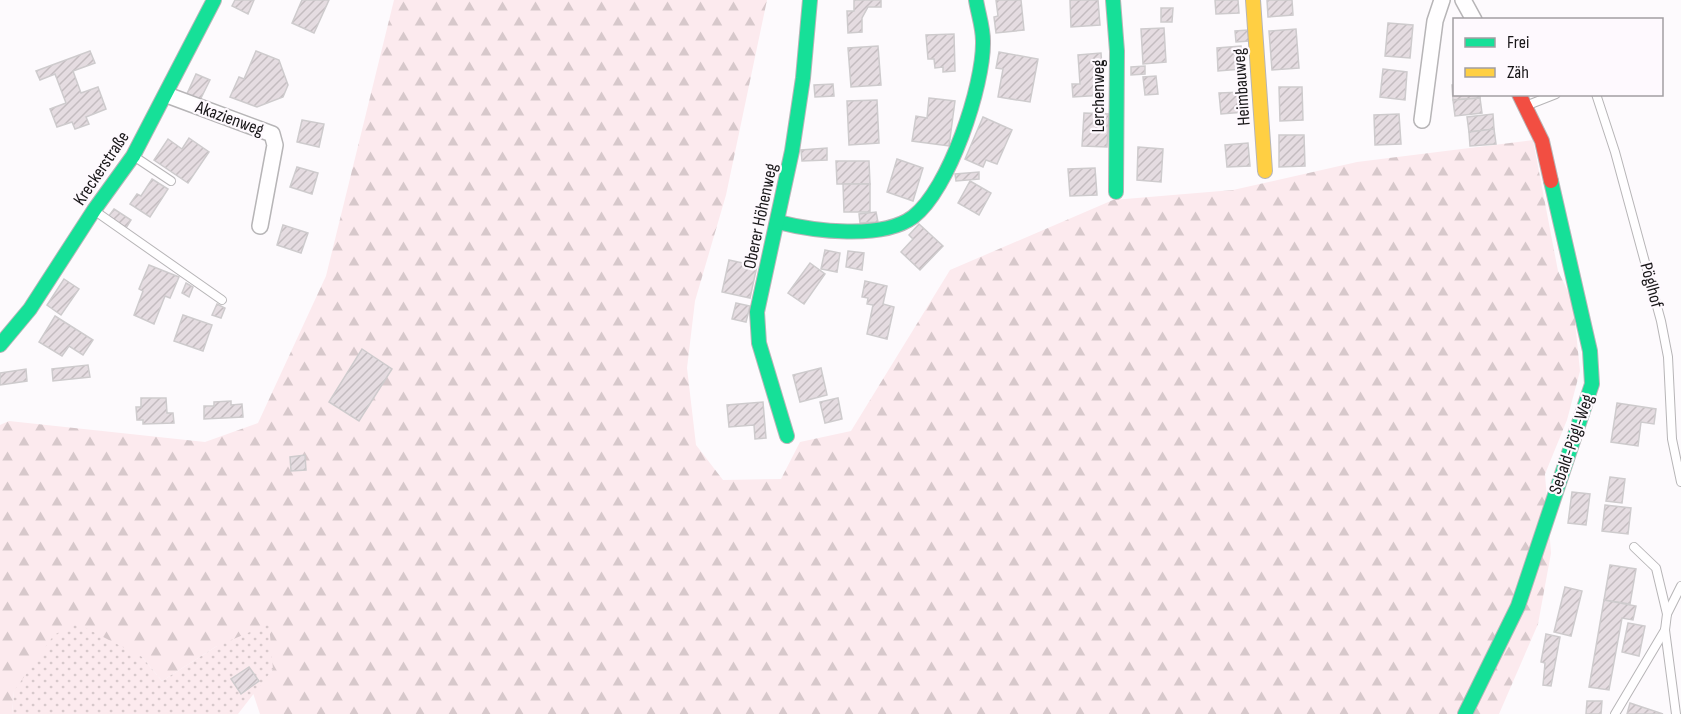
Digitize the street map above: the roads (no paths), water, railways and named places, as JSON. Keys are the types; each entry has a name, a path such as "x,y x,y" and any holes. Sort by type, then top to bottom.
{"street":[{"name":"Kreckerstraße","path":"0,345 30,309 93,210 133,156 167,95 214,0"},
{"name":"Oberer Höhenweg","path":"787,436 759,343 757,312 778,222 801,88 810,0"},
{"path":"778,222 790,226 867,230 891,226 912,217 940,184 958,148 977,78 983,42 976,0"},
{"name":"Lerchenweg","path":"1113,0 1117,51 1116,192"},
{"name":"Heimbauweg","path":"1253,0 1265,171"},
{"path":"1422,120 1435,21 1442,0"},
{"path":"1463,0 1473,18"},
{"name":"Akazienweg","path":"167,95 272,134 275,145 260,226"},
{"name":"Sebald-Pögl-Weg","path":"1465,714 1518,606 1592,384 1590,351 1542,141 1523,100"}],"lane":[{"path":"1523,100 1545,96"},
{"name":"Pöglhof","path":"1597,96 1616,152 1661,321 1668,357 1671,439 1681,482"},
{"path":"133,156 171,181"},
{"path":"93,210 222,300"},
{"path":"1634,547 1656,568 1667,614"},
{"path":"1676,714 1665,630 1667,614 1681,586"},
{"path":"1615,714 1665,630"}]}
